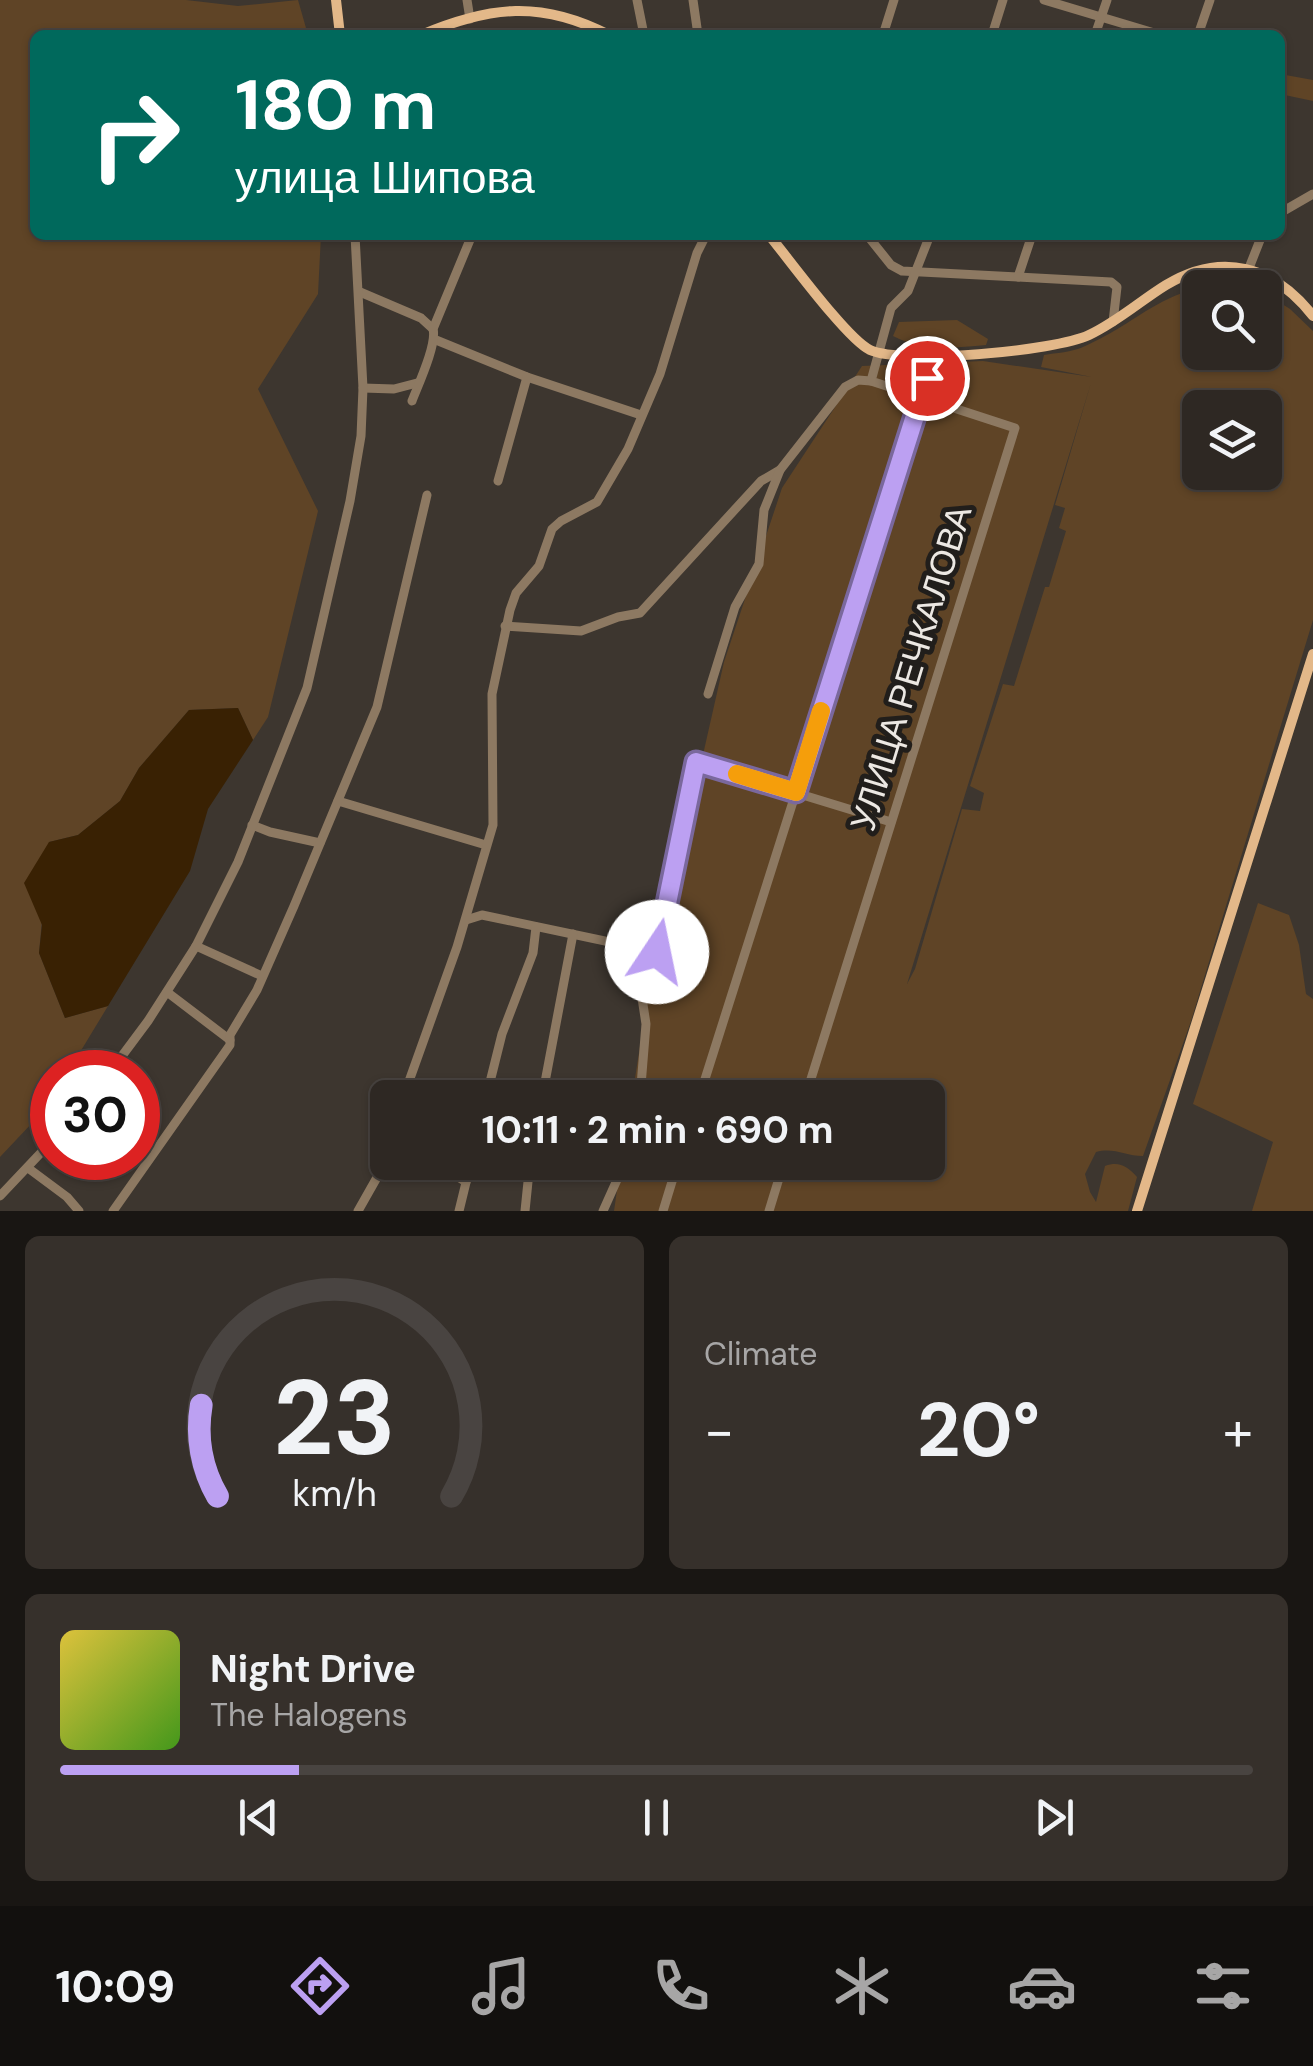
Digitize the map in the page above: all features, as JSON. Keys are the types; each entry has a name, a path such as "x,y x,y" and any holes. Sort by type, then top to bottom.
{"main road":[{"path":"336,0 339,30"},
{"path":"436,30 538,5 599,30"},
{"path":"773,240 850,332 868,349 880,353 918,356 1048,346 1084,338 1169,283 1212,266 1249,268 1272,278 1298,298 1313,316"},
{"path":"1137,1211 1313,654"}],"street":[{"path":"467,0 470,19"},
{"path":"637,0 643,30"},
{"path":"693,0 697,30"},
{"path":"885,30 890,0"},
{"path":"994,30 1003,0"},
{"path":"1044,0 1143,30"},
{"path":"1097,30 1107,0"},
{"path":"1200,30 1210,0"},
{"path":"1285,211 1313,194"},
{"path":"126,1050 196,946 252,825 306,688 323,628 361,436 363,388 356,240"},
{"path":"432,328 470,240"},
{"path":"410,1080 466,920 494,816 492,694 505,626 516,594 540,566 552,530 597,502 638,429 704,240"},
{"path":"872,240 891,265 916,273 1111,282 1117,287 1113,322"},
{"path":"708,694 735,608 759,564 764,510 780,470 845,387 858,380 871,381 891,308 908,290 928,240"},
{"path":"1018,277 1030,240"},
{"path":"1249,268 1260,240"},
{"path":"360,292 421,318 432,328 436,340 412,401"},
{"path":"436,340 640,415"},
{"path":"498,481 528,376"},
{"path":"705,1080 927,378"},
{"name":"УЛИЦА РЕЧКАЛОВА","path":"811,1080 1015,428 871,381"},
{"path":"363,388 394,389 417,383"},
{"path":"505,626 582,631 640,613 761,481 780,470"},
{"path":"112,1211 230,1045 262,976 377,706 427,495"},
{"path":"466,920 482,914 657,952 696,762 891,822"},
{"path":"338,801 486,844"},
{"path":"252,825 320,843"},
{"path":"490,1080 502,1034 533,952 536,927"},
{"path":"546,1080 574,934"},
{"path":"196,946 262,976"},
{"path":"641,1080 646,1024 642,998 648,967 642,950"},
{"path":"167,992 230,1040"},
{"path":"0,1196 30,1166"},
{"path":"28,1168 79,1211"},
{"path":"358,1211 376,1180"},
{"path":"459,1211 466,1182 463,1180"},
{"path":"525,1211 528,1180"},
{"path":"603,1211 618,1180"},
{"path":"663,1211 672,1180"},
{"path":"768,1211 778,1180"}],"shaded area":[{"path":"0,0 186,0 238,6 298,0 307,30 30,30 30,240 321,240 318,294 258,389 318,511 268,717 253,740 238,708 189,710 139,768 120,801 78,835 49,842 39,953 65,1018 108,1006 81,1050 30,1050 30,1125 0,1157"},
{"path":"1285,75 1313,80 1313,101 1285,95"},
{"path":"1182,294 1182,370 1282,370 1282,304 1313,331 1313,620 1191,1021 1143,1156 1096,1152 1085,1174 1096,1202 1105,1166 1119,1164 1130,1170 1137,1177 1128,1211 614,1211 619,1180 945,1180 945,1080 635,1080 647,1002 724,662 782,488 862,366 983,361 1092,377 1041,367 1044,355 1083,347","holes":["1091,383 1055,505 1065,508 1059,528 1066,531 1014,686 1003,684 970,786 984,793 980,811 962,809 915,969 907,984"]},
{"path":"957,320 988,339 986,345 928,347 893,336 899,322"},
{"path":"238,708 253,740 208,809 190,871 108,1006 65,1018 39,953 42,925 24,883 49,842 78,835 120,801 139,768 189,710"},
{"path":"1258,903 1289,915 1299,945 1306,994 1313,999 1313,1211 1252,1211 1273,1142 1193,1104"}],"slow traffic":[{"path":"737,774 796,792 821,711"}],"route":[{"path":"657,952 696,762 796,792 927,378"}]}
